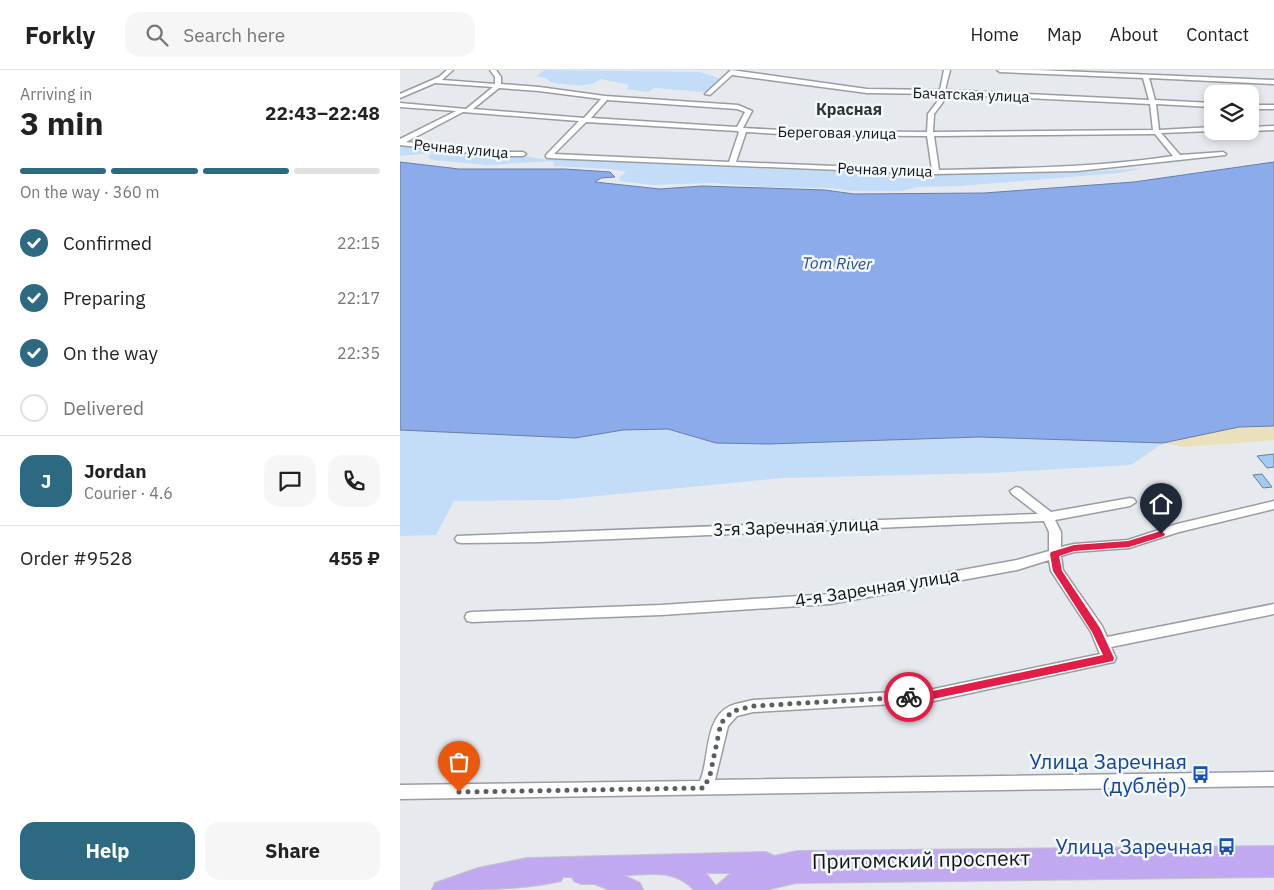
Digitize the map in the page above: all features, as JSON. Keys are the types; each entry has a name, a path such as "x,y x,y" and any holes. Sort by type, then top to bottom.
{"main road":[{"name":"Притомский проспект","path":"725,890 738,879 748,881 764,880 797,867 1274,856"},
{"path":"442,890 478,878 527,868 672,865 797,867"},
{"path":"672,865 692,873 708,890"},
{"name":"Притомский проспект","path":"797,867 1274,867"},
{"path":"474,890 502,882 555,874 692,873 748,881"},
{"path":"595,874 634,890"}],"street":[{"path":"400,96 441,78 450,70"},
{"path":"494,70 498,77 498,86"},
{"path":"936,172 930,134 931,114 940,102 947,70"},
{"path":"1000,70 1274,82"},
{"path":"708,94 733,71"},
{"name":"Бачатская улица","path":"733,71 867,91 941,92 1204,105"},
{"path":"1146,77 1153,103 1156,131 1178,157"},
{"path":"434,81 539,89 604,98 721,104 748,111 732,164"},
{"path":"400,143 464,111 498,86"},
{"path":"585,120 604,98"},
{"name":"Береговая улица","path":"400,105 741,130 930,134 1204,129"},
{"path":"1259,107 1274,108"},
{"name":"Речная улица","path":"585,120 548,155 550,157 936,172 1077,169 1128,165 1178,157 1223,154"},
{"path":"1259,129 1274,128"},
{"name":"Речная улица","path":"400,143 497,154 523,154"},
{"path":"707,163 711,153"},
{"path":"704,788 710,775 721,723 733,711 753,706 928,696 1109,658 1096,630 1057,571 1055,532 1048,517 1016,491"},
{"name":"3-я Заречная улица","path":"461,539 540,538 732,529 982,522 1048,517 1130,502"},
{"name":"4-я Заречная улица","path":"472,617 661,610 830,599 1018,565 1074,548 1129,544 1177,528 1274,506"},
{"path":"1102,643 1274,609"},
{"path":"400,792 1274,779"}],"shaded area":[{"path":"545,70 700,72 721,79 706,92 654,88 648,92 627,89 629,85 601,79 589,84 576,85 550,82 546,78 536,76"},
{"path":"400,145 505,156 513,154 543,159 843,172 994,174 1144,168 1119,173 960,186 917,187 902,191 852,191 831,188 765,187 712,183 651,185 620,181 619,177 627,172 610,169 554,166 553,161 488,165 432,160 428,157 432,153 400,156"},
{"path":"668,429 716,443 768,444 979,437 1163,443 1131,465 992,473 783,478 557,500 454,501 436,535 400,536 400,430 575,438 623,430"}],"sand":[{"path":"1274,426 1274,440 1185,447 1163,443 1239,427"}],"water":[{"name":"Tom River","path":"400,162 459,169 565,169 610,172 615,177 601,178 595,182 660,189 702,186 825,190 854,194 984,193 1134,182 1274,162 1274,426 1239,427 1163,443 979,437 768,444 716,443 668,429 623,430 575,438 400,430"}],"building":[{"path":"1274,454 1274,467 1267,468 1257,456"},
{"path":"1262,474 1272,487 1263,488 1253,475"}],"way so far":[{"path":"459,792 704,788 710,775 721,723 733,711 753,706 909,697"}],"place":[{"name":"Улица Заречная (дублёр)","path":"1201,774"},
{"name":"Улица Заречная","path":"1227,847"}],"district":[{"name":"Красная","path":"849,109"}],"route":[{"path":"909,697 928,696 1109,658 1096,630 1057,571 1055,554 1074,548 1129,544 1161,534"}]}
